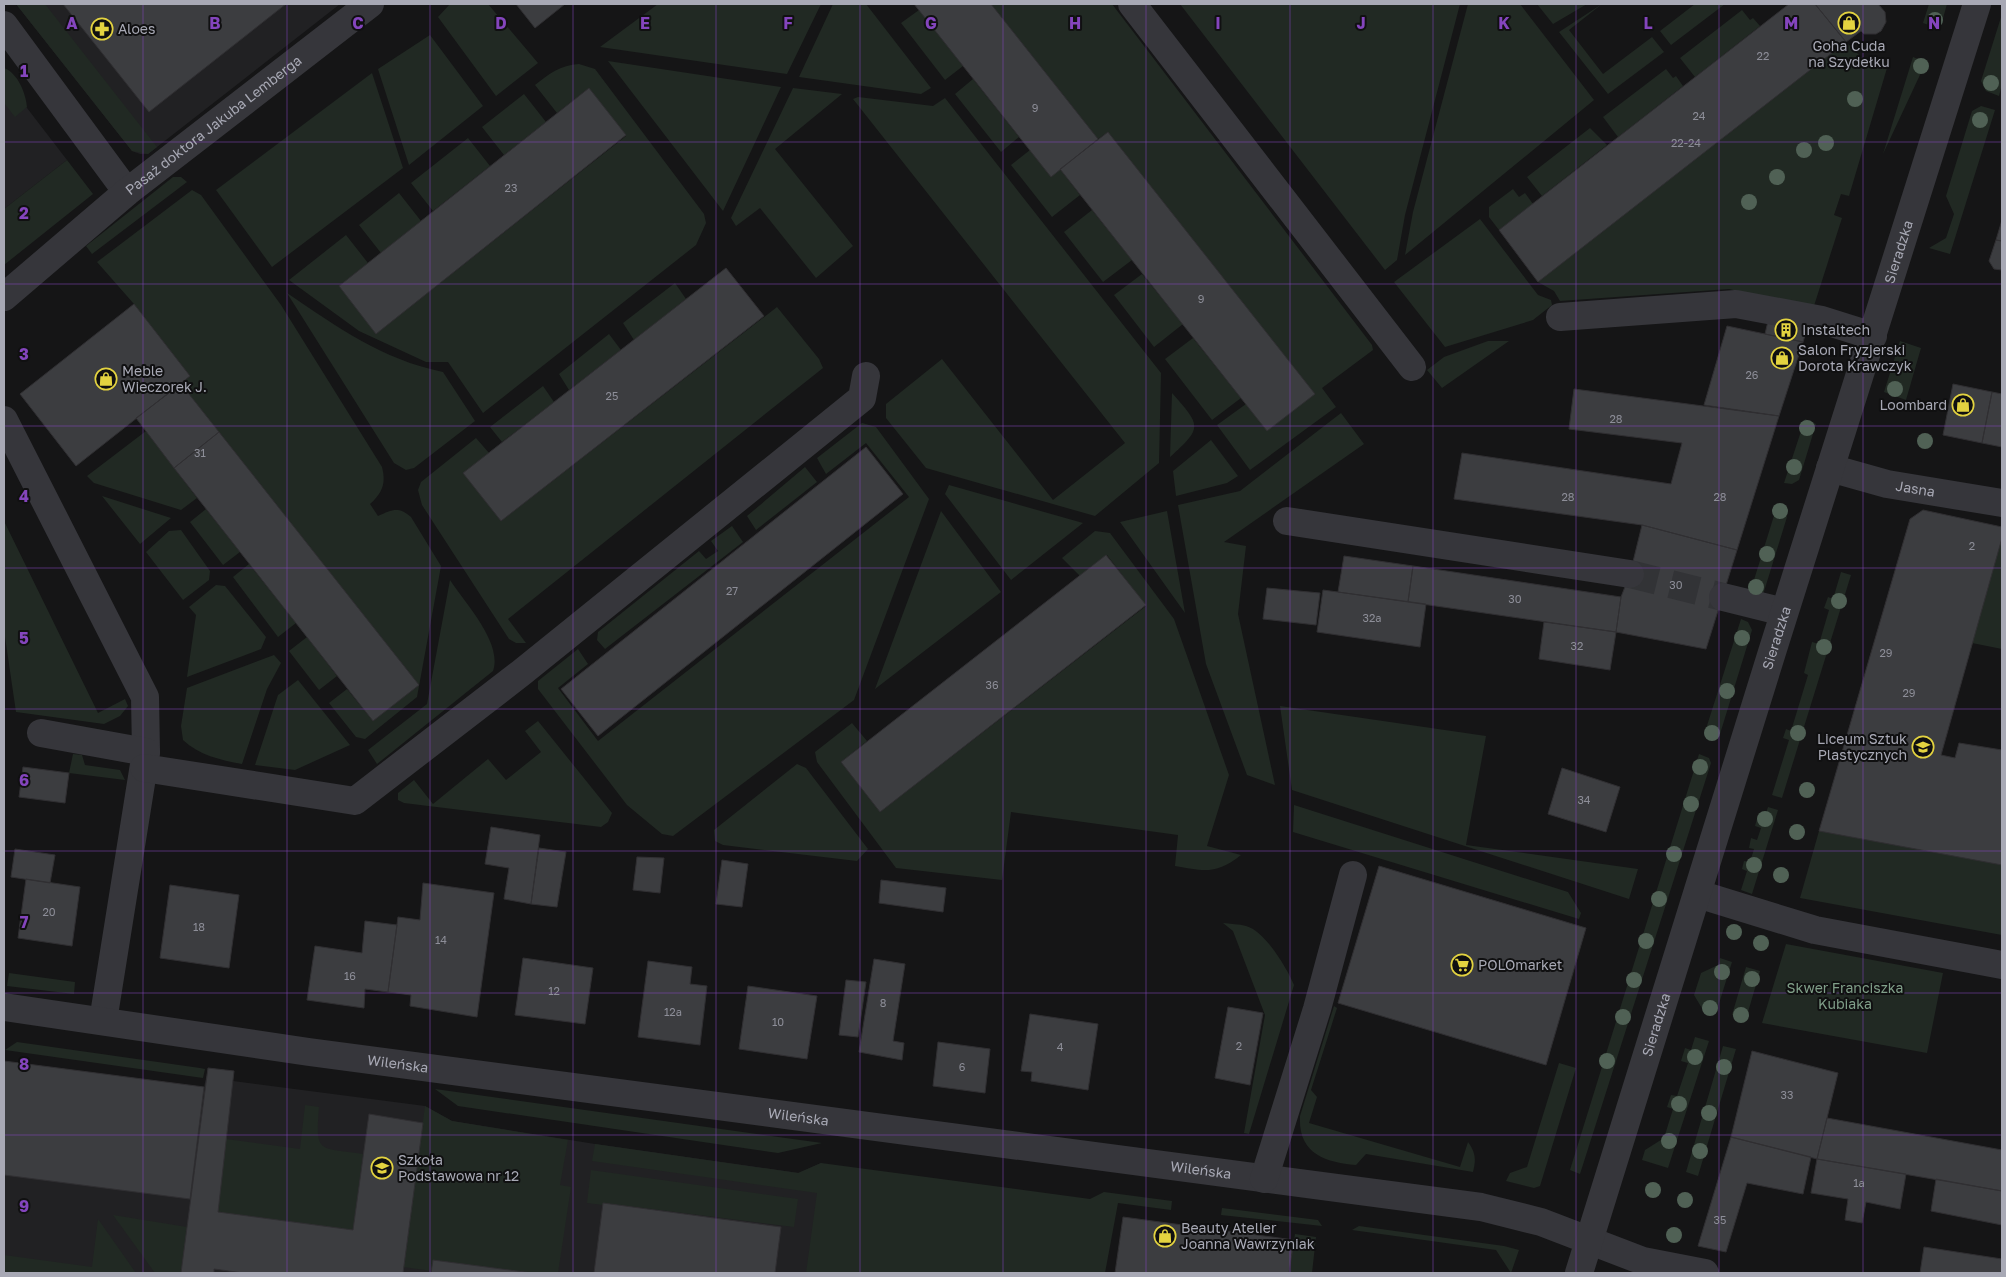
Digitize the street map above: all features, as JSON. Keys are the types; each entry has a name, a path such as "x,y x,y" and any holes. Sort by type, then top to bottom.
{"street":[{"name":"Pasaż doktora Jakuba Lemberga","path":"4,25 127,192 370,4"},
{"path":"1132,4 1412,367"},
{"name":"Sieradzka","path":"1579,1273 1784,612 1977,4"},
{"path":"4,297 127,192"},
{"path":"1560,317 1736,304 1822,320 1873,336"},
{"path":"41,733 145,760 355,801 521,673 862,398 866,376"},
{"path":"4,420 145,697 145,760 103,1021"},
{"name":"Jasna","path":"1830,468 1887,484 2002,503"},
{"path":"1287,521 1630,574"},
{"path":"1723,597 1784,612"},
{"path":"1264,1179 1317,1009 1353,875"},
{"path":"1698,894 1815,930 2002,965"},
{"name":"Wileńska","path":"4,1007 319,1053 1481,1207 1541,1222 1643,1261 1705,1273"}],"shaded area":[{"path":"16,4 340,4 148,154 140,154 132,151"},
{"path":"4,78 67,160 4,209"},
{"name":"Szkoła Podstawowa nr 12","path":"4,1061 204,1087 208,1068 234,1071 233,1081 425,1106 452,1121 595,1144 799,1173 821,1163 1080,1273 4,1273"}],"green space":[{"path":"16,4 45,4 157,147 148,154 132,151"},
{"path":"450,4 488,4 538,63 496,96 438,17"},
{"path":"658,4 821,4 787,74 600,47"},
{"path":"833,4 866,4 931,88 921,94 799,77"},
{"path":"991,4 1112,4 1372,345 1373,350 1322,388 1336,407 1250,470 1217,425 1246,404 1314,393 1108,132 1098,139"},
{"path":"1180,4 1460,4 1405,215 1397,260 1385,270"},
{"path":"1468,4 1520,4 1594,100 1405,255 1413,212"},
{"path":"1537,4 1587,4 1553,24"},
{"path":"1602,4 1569,30 1603,74 1652,37 1664,52 1608,94 1559,32"},
{"path":"1695,4 1725,4 1671,45 1660,31"},
{"path":"1929,4 1947,4 1940,29 1923,23"},
{"path":"919,10 963,66 945,80 901,23"},
{"path":"1742,10 1750,20 1753,18 1760,26 1695,77 1680,58"},
{"path":"2002,14 2002,84 1999,96 1986,91 1981,81"},
{"path":"430,35 483,106 409,165 378,69"},
{"path":"1846,42 1864,60 1887,68 1849,196 1841,194 1834,215 1842,218 1813,309 1729,289 1560,301 1554,291 1538,282"},
{"path":"1913,57 1926,62 1883,154"},
{"path":"608,61 781,87 723,211"},
{"path":"579,64 595,69 704,214 706,223 696,245 483,413 448,362 426,362 359,331 289,280 346,235 368,263 339,286 377,333 626,136 589,88 557,113 535,85 560,68"},
{"path":"4,68 17,79 23,90 26,102 27,107 15,117 4,103"},
{"path":"1666,69 1673,78 1676,76 1683,86 1618,137 1603,117"},
{"path":"372,73 403,168 272,267 216,190"},
{"path":"973,79 1019,137 1001,152 955,94"},
{"path":"793,88 842,94 775,149 853,246 816,278 760,208 736,226 731,218"},
{"path":"524,94 546,122 504,155 482,127"},
{"path":"858,97 933,106 945,98 1161,373 1159,463 1095,516 926,468 886,418 886,404 942,359 1053,500 1125,443 853,99"},
{"path":"1981,106 1995,110 1950,254 1929,248 1946,238 1954,214 1946,196 1972,111"},
{"path":"1590,128 1607,145 1542,196 1527,177"},
{"path":"468,138 490,166 433,211 411,183"},
{"path":"1030,150 1051,176 1060,169 1080,195 1052,217 1011,165"},
{"path":"67,160 93,194 4,265 4,209"},
{"path":"173,177 181,177 187,182 92,254 86,246"},
{"path":"1513,189 1519,197 1525,193 1533,204 1499,230 1489,217 1489,207"},
{"path":"192,190 201,195 281,305 382,467 384,478 381,491 370,504 378,516 399,510 411,517 441,566 417,697 365,739 356,737 329,703 347,689 373,721 419,685 181,384 190,376 134,304 97,262"},
{"path":"399,193 421,221 381,253 359,225"},
{"path":"1092,210 1132,260 1103,282 1064,232"},
{"path":"1480,219 1538,295 1551,300 1552,305 1533,320 1445,347 1394,282"},
{"path":"1142,274 1183,324 1154,347 1114,295"},
{"path":"675,283 686,299 634,340 623,323"},
{"path":"287,293 343,330 380,351 443,372 475,421 414,468 406,470 394,463"},
{"path":"777,307 819,359 823,368 508,619 526,643 516,643 509,639 422,505 418,490 421,482 476,438 489,453 464,473 501,521"},
{"path":"609,334 621,350 569,390 559,374"},
{"path":"1193,338 1241,398 1212,420 1165,359"},
{"path":"1488,341 1509,341 1442,388 1427,370 1444,357"},
{"path":"1900,341 1921,348 1906,400 1884,392"},
{"path":"543,386 554,402 502,442 490,427"},
{"path":"1172,393 1189,413 1194,426 1193,432 1188,439 1170,457"},
{"path":"1341,413 1364,444 1224,542 1246,546 1238,614 1275,785 1247,775 1206,664 1178,505 1240,491"},
{"path":"1805,419 1816,424 1799,480 1792,484 1784,483"},
{"path":"862,423 876,427 929,499 854,700 673,836 662,834 627,805 538,689 538,681 578,649 588,664 558,688 598,741 909,497 866,443 826,474 817,458"},
{"path":"146,431 197,498 181,510 94,483 87,476"},
{"path":"1211,440 1238,476 1227,483 1176,496 1173,471"},
{"path":"805,467 817,482 756,530 747,516"},
{"path":"949,485 1083,523 1011,580 945,494"},
{"path":"102,496 171,518 140,544"},
{"path":"1777,506 1784,509 1787,517 1762,598 1748,599"},
{"path":"206,509 240,552 223,565 190,522"},
{"path":"941,511 1001,592 875,689"},
{"path":"1167,511 1185,613 1120,522"},
{"path":"4,521 98,713 125,699 128,706 120,716 104,724 16,712 4,630"},
{"path":"732,526 743,542 605,649 597,640 598,632 699,551 706,559 718,551 711,541"},
{"path":"181,530 210,571 209,580 183,600 146,552 169,531"},
{"path":"1095,531 1110,533 1174,619 1229,775 1207,846 1241,855 1217,869 1202,870 1175,866 1178,835 1011,812 1002,880 896,868 817,762 815,752 852,723 867,741 841,762 880,812 1146,606 1107,555 1080,576 1062,558"},
{"path":"2002,538 2002,649 1972,643"},
{"path":"249,564 296,623 278,637 233,577"},
{"path":"1841,572 1851,575 1782,798 1772,795 1789,740 1783,738 1786,729 1791,731 1808,675 1804,673 1812,642 1819,644 1829,610 1824,608 1828,597 1833,599"},
{"path":"450,580 488,636 495,660 493,671 377,764 368,750 427,704"},
{"path":"216,585 225,586 266,637 261,649 187,677 196,615 189,607"},
{"path":"1741,619 1748,622 1752,630 1720,734 1713,738 1704,735"},
{"path":"307,637 337,676 319,690 289,651"},
{"path":"274,655 281,663 267,689 242,764 210,756 196,750 183,740 181,726 187,688"},
{"path":"298,680 350,745 295,770 255,765 278,695"},
{"path":"1280,706 1486,736 1466,845 1638,869 1629,899 1292,790"},
{"path":"538,721 612,813 608,822 601,827 404,803 398,800 398,793 414,780 433,804 488,759 506,780 541,752 525,731"},
{"path":"73,754 82,755 85,765 120,770 125,780 69,773"},
{"path":"1699,754 1709,758 1711,763 1580,1174 1570,1170"},
{"path":"797,764 806,768 868,849 857,861 723,845 715,841 714,830"},
{"path":"1294,805 1568,892 1581,913 1579,919 1293,832"},
{"path":"1768,807 1778,810 1752,894 1741,890 1747,871 1742,869 1744,861 1750,862 1754,849 1749,848 1751,838 1757,840 1761,828 1755,826 1758,815 1765,816"},
{"path":"1819,831 2002,865 2002,935 1800,898"},
{"path":"1223,923 1246,926 1261,935 1281,960 1294,985 1249,1134 1244,1133 1265,1015 1233,931"},
{"name":"Skwer Franciszka Kubiaka","path":"1786,944 1943,973 1927,1053 1762,1023"},
{"path":"1720,958 1732,962 1716,1013 1703,1010 1694,995 1701,973 1718,965"},
{"path":"1746,967 1760,971 1746,1019 1732,1015"},
{"path":"9,973 75,982 74,994 7,986"},
{"path":"1334,1006 1337,1008 1311,1090 1317,1097 1309,1123 1460,1167 1468,1142 1475,1157 1473,1172 1366,1154 1356,1165 1344,1164 1324,1158 1308,1147 1303,1139 1300,1116"},
{"path":"1695,1037 1709,1041 1668,1168 1642,1160 1645,1150 1664,1138 1673,1109 1667,1107 1671,1095 1677,1096 1688,1063 1681,1061 1685,1048 1691,1050"},
{"path":"17,1042 205,1069 203,1078 5,1050"},
{"path":"1723,1046 1736,1049 1698,1176 1686,1172"},
{"path":"1559,1063 1576,1068 1540,1186 1534,1188 1506,1181 1510,1173 1527,1167"},
{"path":"435,1089 822,1143 778,1153 458,1106"},
{"path":"305,1105 319,1107 318,1134 323,1146 329,1149 363,1154 353,1230 218,1212 226,1139 300,1149"},
{"path":"425,1106 452,1121 568,1140 560,1185 571,1187 558,1273 532,1273 433,1260 432,1271 403,1267"},
{"path":"595,1144 798,1173 821,1163 1090,1199 1104,1192 1172,1201 1171,1210 1118,1203 1105,1273 806,1273 817,1193 592,1161"},
{"path":"591,1170 798,1199 794,1227 604,1203 603,1205 587,1203"},
{"path":"1222,1208 1318,1220 1322,1226 1221,1215"},
{"path":"113,1215 187,1227 181,1273 155,1273"},
{"path":"98,1219 136,1273 4,1273 4,1255 92,1267"},
{"path":"1359,1226 1504,1246 1519,1250 1511,1273 1496,1250 1352,1230"},
{"path":"1295,1234 1316,1237 1312,1273 1289,1273"}],"building":[{"path":"63,4 286,4 149,112"},
{"path":"516,4 565,4 535,28"},
{"path":"914,4 991,4 1098,139 1051,177"},
{"path":"1789,4 1815,4 1846,42 1538,282 1499,230"},
{"path":"1815,4 1878,4 1885,12 1886,22 1881,31 1876,34 1864,34 1861,31 1846,42"},
{"path":"589,88 626,135 376,334 339,286"},
{"path":"1108,132 1315,394 1267,431 1060,169"},
{"path":"2002,220 2002,241 1996,240"},
{"path":"1996,240 2002,241 2002,270 1994,269 1989,261"},
{"path":"726,268 764,316 501,521 463,473"},
{"path":"134,304 190,376 76,466 20,394"},
{"name":"Instaltech","path":"1769,317 1808,326 1803,342 1765,334"},
{"path":"1727,326 1803,342 1779,416 1704,405"},
{"path":"181,384 219,432 174,468 136,418"},
{"path":"1953,384 1992,392 1982,443 1943,435"},
{"path":"1574,389 1779,416 1737,550 1642,525 1454,499 1462,453 1671,484 1682,443 1569,429"},
{"path":"1992,392 2002,394 2002,447 1982,443"},
{"path":"219,432 419,685 373,721 174,468"},
{"path":"866,447 903,494 598,736 561,689"},
{"name":"Liceum Sztuk Plastycznych","path":"1923,510 2002,527 2002,538 1941,755 1955,758 1959,743 2002,750 2002,865 1819,831 1910,519"},
{"path":"1642,525 1737,550 1706,649 1616,632 1621,597 1630,574"},
{"path":"1106,555 1146,605 880,812 841,762"},
{"path":"1344,556 1413,566 1408,602 1338,592"},
{"path":"1413,566 1621,597 1616,632 1408,602"},
{"path":"1267,588 1320,593 1316,625 1263,619"},
{"path":"1323,590 1426,604 1420,647 1317,632"},
{"path":"1544,622 1616,632 1610,670 1539,659"},
{"path":"23,767 69,773 65,803 19,797"},
{"path":"1562,768 1620,787 1606,832 1548,814"},
{"path":"491,827 540,835 531,904 504,899 509,868 485,864"},
{"path":"539,848 566,852 557,907 531,904"},
{"path":"15,849 55,855 50,883 11,877"},
{"path":"637,857 664,858 660,893 633,890"},
{"path":"722,860 748,864 742,907 716,904"},
{"name":"POLOmarket","path":"1379,866 1586,928 1546,1065 1338,1003"},
{"path":"26,879 80,887 72,946 18,938"},
{"path":"881,880 946,888 943,912 879,903"},
{"path":"423,883 494,893 477,1017 410,1006 411,995 388,992 398,917 420,920"},
{"path":"170,885 239,895 229,968 160,958"},
{"path":"365,921 397,925 388,992 365,989 364,1008 307,1000 315,946 362,953"},
{"path":"523,958 593,968 585,1024 515,1015"},
{"path":"874,959 905,964 893,1041 904,1043 902,1060 859,1052"},
{"path":"648,961 692,967 690,984 707,986 700,1045 638,1037"},
{"path":"846,980 866,982 858,1037 839,1035"},
{"path":"748,986 817,996 807,1059 739,1049"},
{"path":"1228,1007 1263,1013 1250,1085 1215,1078"},
{"path":"1030,1014 1098,1024 1088,1090 1031,1081 1032,1072 1021,1071"},
{"path":"938,1042 990,1049 985,1093 933,1086"},
{"path":"1752,1051 1838,1073 1817,1159 1731,1137"},
{"path":"4,1061 204,1087 190,1199 4,1175"},
{"path":"208,1068 234,1071 218,1212 353,1230 369,1114 423,1123 403,1273 243,1273 214,1269 214,1273 181,1273"},
{"path":"1827,1118 2002,1150 2002,1191 1817,1159"},
{"path":"1731,1137 1811,1157 1803,1194 1747,1183 1726,1252 1698,1246"},
{"path":"1817,1159 1906,1174 1900,1209 1866,1202 1862,1223 1845,1220 1848,1199 1811,1193"},
{"path":"1936,1179 2002,1191 2002,1225 1931,1211"},
{"path":"603,1203 781,1227 775,1273 594,1273"},
{"path":"1123,1217 1294,1240 1289,1273 1115,1273"},
{"path":"1924,1247 2002,1259 2002,1273 1920,1273"},
{"path":"433,1260 532,1273 431,1273"}],"tunnel":[{"path":"1630,574 1723,597"}],"place":[{"name":"Goha Cuda na Szydełku","path":"1849,23"},
{"name":"Aloes","path":"102,29"},
{"name":"Instaltech","path":"1786,330"},
{"name":"Salon Fryzjerski Dorota Krawczyk","path":"1782,358"},
{"name":"Meble Wieczorek J.","path":"106,379"},
{"name":"Loombard","path":"1963,405"},
{"name":"Liceum Sztuk Plastycznych","path":"1923,747"},
{"name":"POLOmarket","path":"1462,965"},
{"name":"Szkoła Podstawowa nr 12","path":"382,1168"},
{"name":"Beauty Atelier Joanna Wawrzyniak","path":"1165,1236"}]}
